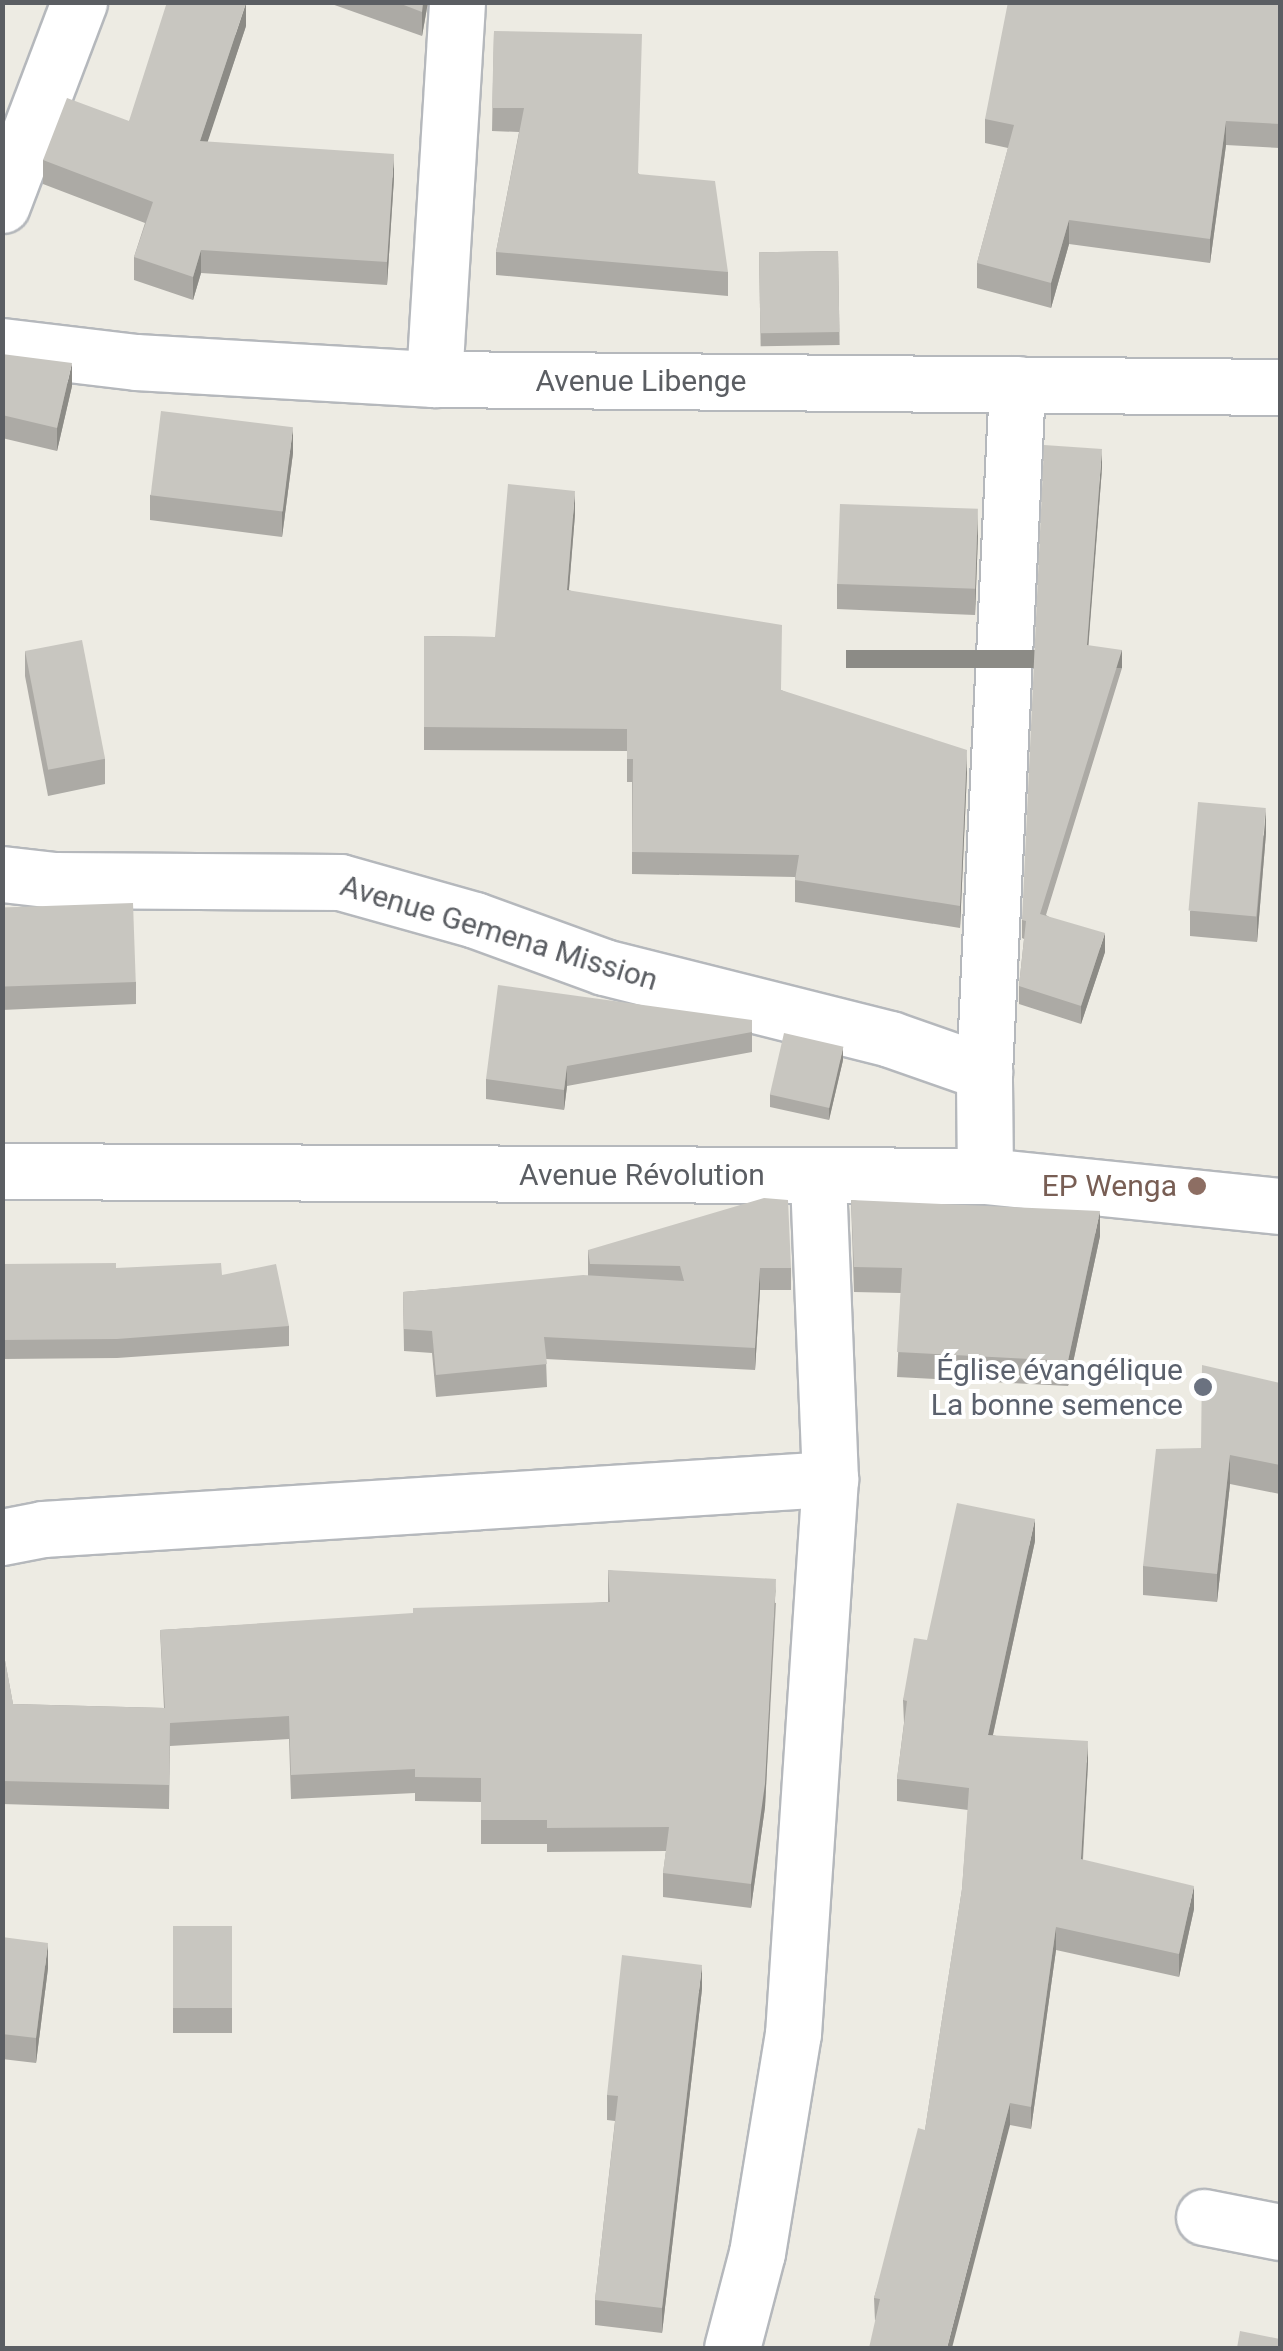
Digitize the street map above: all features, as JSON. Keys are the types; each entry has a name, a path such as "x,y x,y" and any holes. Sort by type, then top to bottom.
{"street":[{"path":"2,205 79,2"},
{"path":"434,379 457,2"},
{"name":"Avenue Libenge","path":"2,346 136,362 434,379 1280,387"},
{"path":"985,1176 984,1072 1017,384"},
{"name":"Avenue Gemena Mission","path":"2,874 55,880 340,882 475,920 604,967 890,1040 984,1072"},
{"name":"Avenue Révolution","path":"2,1171 985,1176 1280,1206"},
{"path":"732,2348 756,2253 794,2034 830,1478 818,1176"},
{"path":"2,1537 44,1529 830,1478"},
{"path":"1204,2217 1280,2232"}],"building":[{"path":"167,2 246,3 200,141 394,154 387,262 201,250 193,277 134,257 153,202 43,160 67,98 129,121"},
{"path":"396,2 423,2 422,12"},
{"path":"1008,2 1280,2 1280,124 1226,121 1210,239 1069,220 1051,283 977,263 1014,125 985,119"},
{"path":"494,31 642,34 638,174 715,181 728,272 496,252 524,108 492,108"},
{"path":"838,251 839,332 760,333 759,252"},
{"path":"2,354 72,363 57,428 2,415"},
{"path":"161,411 293,427 283,512 151,495"},
{"path":"1044,445 1102,449 1087,645 1122,650 1040,914 1105,933 1081,1006 1019,986 1026,921 1022,920"},
{"path":"508,484 575,491 567,590 782,625 781,690 967,750 960,906 795,880 799,855 632,852 633,759 627,759 627,729 424,727 424,636 495,637"},
{"path":"840,504 978,509 975,589 837,584"},
{"path":"82,640 105,759 48,770 25,651"},
{"path":"1198,802 1266,808 1256,917 1189,911"},
{"path":"133,903 136,982 5,987 2,908"},
{"path":"498,985 752,1020 752,1032 567,1066 564,1090 486,1079"},
{"path":"784,1033 843,1047 829,1108 770,1094"},
{"path":"764,1198 788,1200 791,1268 760,1268 755,1348 544,1337 547,1364 436,1375 432,1331 404,1329 403,1292 583,1275 684,1281 680,1266 590,1264 588,1250"},
{"path":"851,1200 1100,1211 1068,1361 897,1352 902,1268 854,1267"},
{"path":"116,1263 116,1268 221,1263 222,1275 276,1264 289,1326 117,1339 2,1340 2,1264"},
{"path":"1202,1365 1280,1383 1280,1465 1230,1455 1217,1574 1143,1566 1156,1449 1201,1448"},
{"path":"957,1503 1035,1519 988,1735 1088,1741 1081,1859 1194,1886 1179,1954 1056,1927 1031,2107 1010,2103 947,2348 869,2348 880,2299 874,2298 918,2128 925,2130 962,1889 969,1788 897,1779 907,1701 903,1700 914,1638 927,1640"},
{"path":"608,1570 776,1579 765,1784 751,1884 663,1873 669,1827 547,1828 547,1820 481,1820 481,1778 415,1777 415,1769 291,1775 289,1716 170,1723 169,1785 2,1781 2,1644 13,1704 165,1708 160,1630 413,1613 413,1608 610,1602"},
{"path":"173,1926 232,1926 232,2008 173,2008"},
{"path":"2,1937 48,1943 36,2038 2,2034"},
{"path":"622,1955 702,1965 662,2308 595,2300 618,2096 607,2095"},
{"path":"1240,2331 1280,2339 1280,2348 1237,2348"}],"place":[{"name":"EP Wenga","path":"1197,1186"},
{"name":"Église évangélique La bonne semence","path":"1203,1387"}]}
